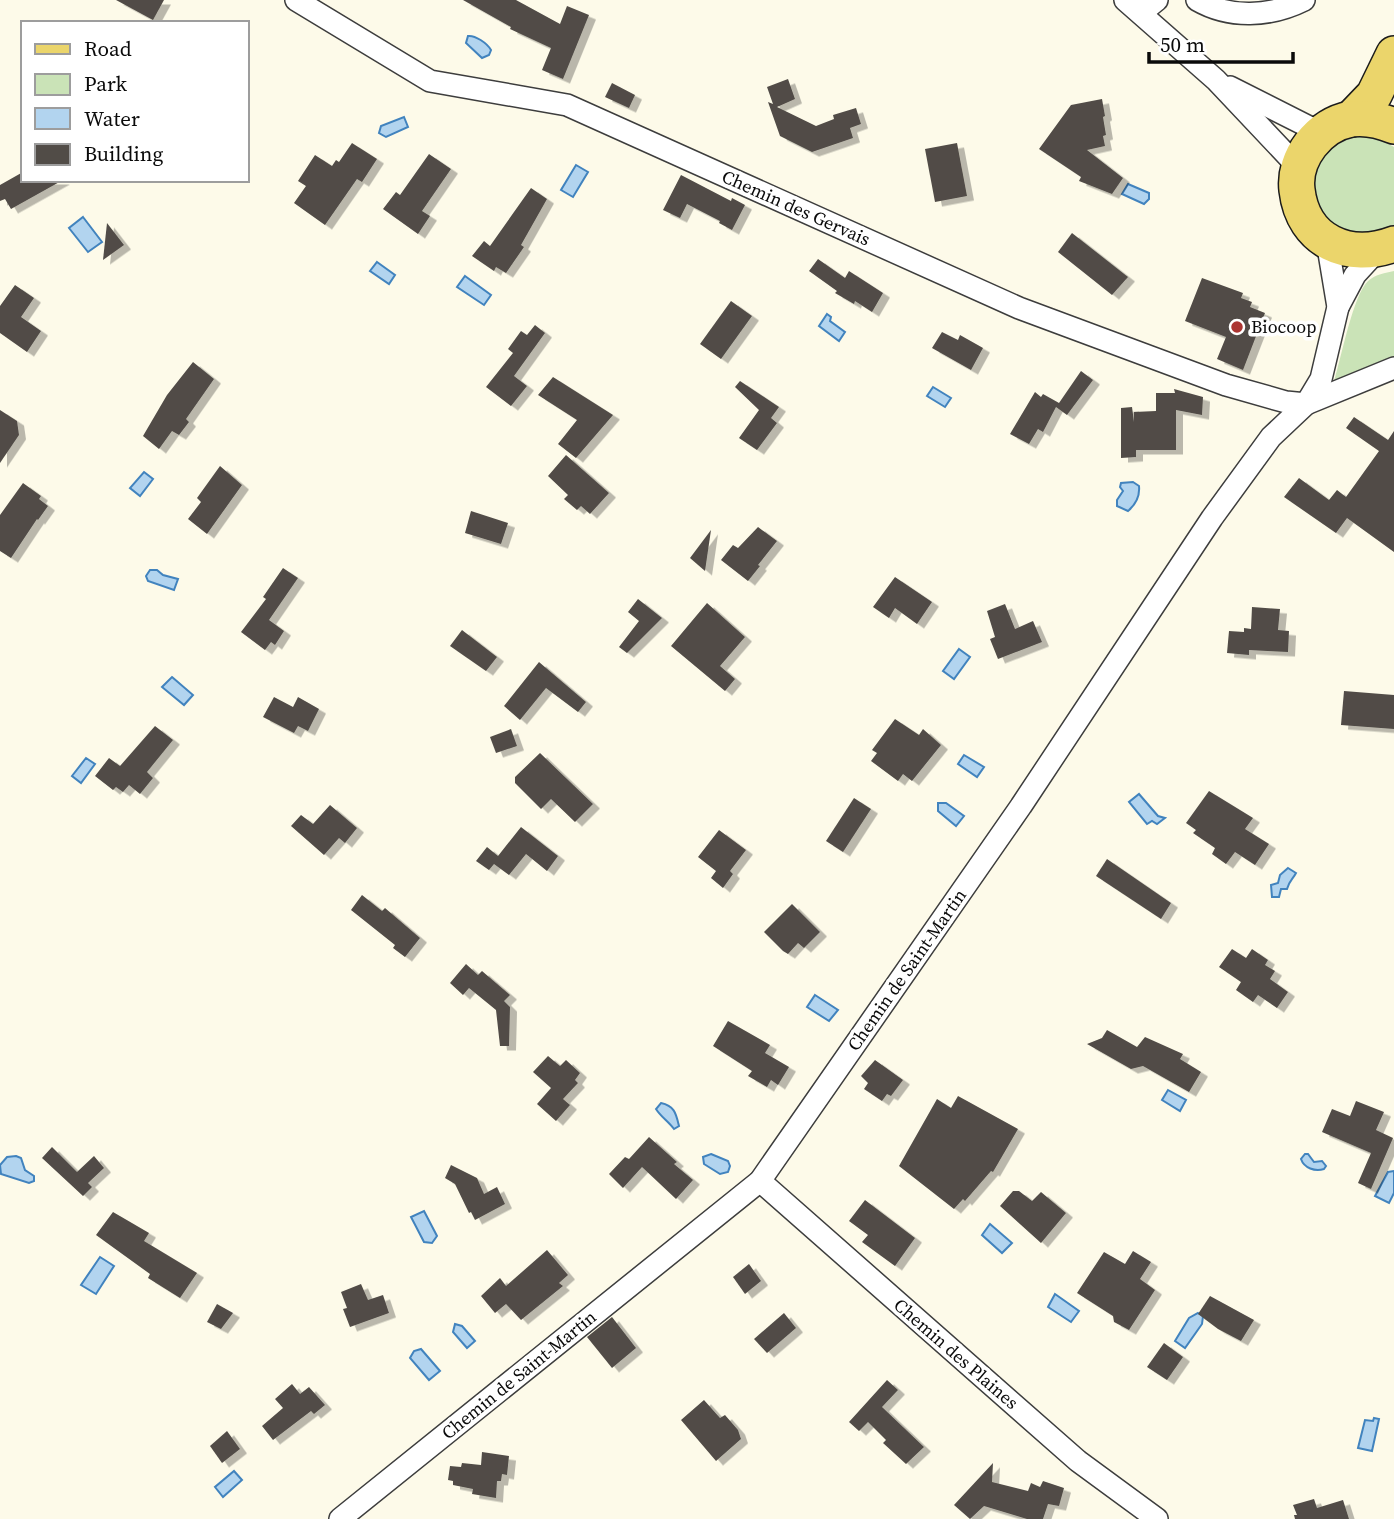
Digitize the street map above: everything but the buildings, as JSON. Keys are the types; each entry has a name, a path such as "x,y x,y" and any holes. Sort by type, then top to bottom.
{"main road":[{"path":"1386,247 1359,252 1327,241 1311,227 1301,209 1297,189 1299,168 1307,149 1374,95 1394,54"},
{"path":"1336,126 1381,121 1394,126"}],"street":[{"name":"Chemin des Gervais","path":"296,0 429,81 567,105 1019,308 1226,385 1286,402 1306,404"},
{"path":"1197,0 1213,9 1256,14 1291,6 1304,0"},
{"path":"1141,4 1299,168"},
{"path":"1216,80 1336,126"},
{"name":"Chemin de Saint-Martin","path":"1327,241 1338,307"},
{"name":"Chemin de Saint-Martin","path":"340,1519 760,1181 1021,806 1212,517 1271,437 1306,404 1321,379 1338,307 1355,275 1386,247"},
{"path":"1306,404 1394,368"},
{"name":"Chemin des Plaines","path":"760,1181 1078,1461 1157,1519"}],"green space":[{"path":"1361,136 1378,138 1394,147 1394,228 1388,233 1338,234 1315,210 1311,176 1329,147 1344,139"},
{"path":"1394,271 1394,357 1334,381 1352,313 1363,288 1374,277"}],"water":[{"path":"468,36 487,45 491,50 489,55 482,58 466,43"},
{"path":"404,117 408,127 386,137 379,133 381,126"},
{"path":"576,165 588,172 573,197 561,190"},
{"path":"1128,184 1149,193 1149,199 1144,204 1122,194"},
{"path":"83,217 102,242 88,252 69,228"},
{"path":"377,262 395,275 389,284 370,271"},
{"path":"465,276 491,295 484,305 457,287"},
{"path":"827,314 831,317 830,321 845,332 839,341 819,326"},
{"path":"933,387 951,398 945,407 927,396"},
{"path":"144,472 153,479 140,496 130,488"},
{"path":"1133,482 1139,486 1139,493 1128,511 1117,506 1117,500 1123,491 1121,483"},
{"path":"150,570 157,570 163,575 178,579 174,590 148,581 146,576"},
{"path":"959,649 970,657 954,679 943,671"},
{"path":"172,677 193,695 184,705 162,687"},
{"path":"964,755 984,767 977,777 958,764"},
{"path":"86,758 95,764 81,783 72,776"},
{"path":"1139,794 1158,816 1165,818 1157,824 1152,821 1147,824 1129,802"},
{"path":"938,803 946,803 964,816 956,826 938,811"},
{"path":"1288,868 1296,873 1287,889 1281,889 1279,897 1272,897 1271,885 1278,883 1280,875"},
{"path":"815,995 838,1010 829,1021 807,1007"},
{"path":"1168,1090 1186,1100 1180,1111 1162,1100"},
{"path":"661,1103 672,1108 679,1126 674,1129 658,1112 656,1109"},
{"path":"711,1154 728,1161 728,1172 720,1174 704,1164 703,1157"},
{"path":"1305,1154 1314,1162 1322,1161 1326,1166 1324,1169 1307,1167 1301,1159"},
{"path":"7,1157 21,1158 25,1170 34,1176 34,1181 29,1183 1,1174 0,1165"},
{"path":"1394,1171 1394,1193 1389,1203 1375,1196 1388,1172"},
{"path":"424,1211 437,1236 432,1243 424,1242 411,1217"},
{"path":"990,1224 1012,1243 1002,1253 982,1235"},
{"path":"100,1257 114,1266 96,1294 81,1285"},
{"path":"1055,1294 1079,1311 1071,1322 1048,1307"},
{"path":"1198,1313 1203,1316 1202,1324 1185,1348 1175,1341 1189,1318"},
{"path":"455,1324 462,1326 475,1341 467,1348 453,1332"},
{"path":"421,1349 440,1371 429,1380 410,1358 414,1351"},
{"path":"1374,1418 1379,1419 1372,1451 1358,1448 1365,1420 1373,1421"},
{"path":"234,1471 242,1480 223,1497 215,1487"}],"place":[{"name":"Biocoop","path":"1237,327"}]}
